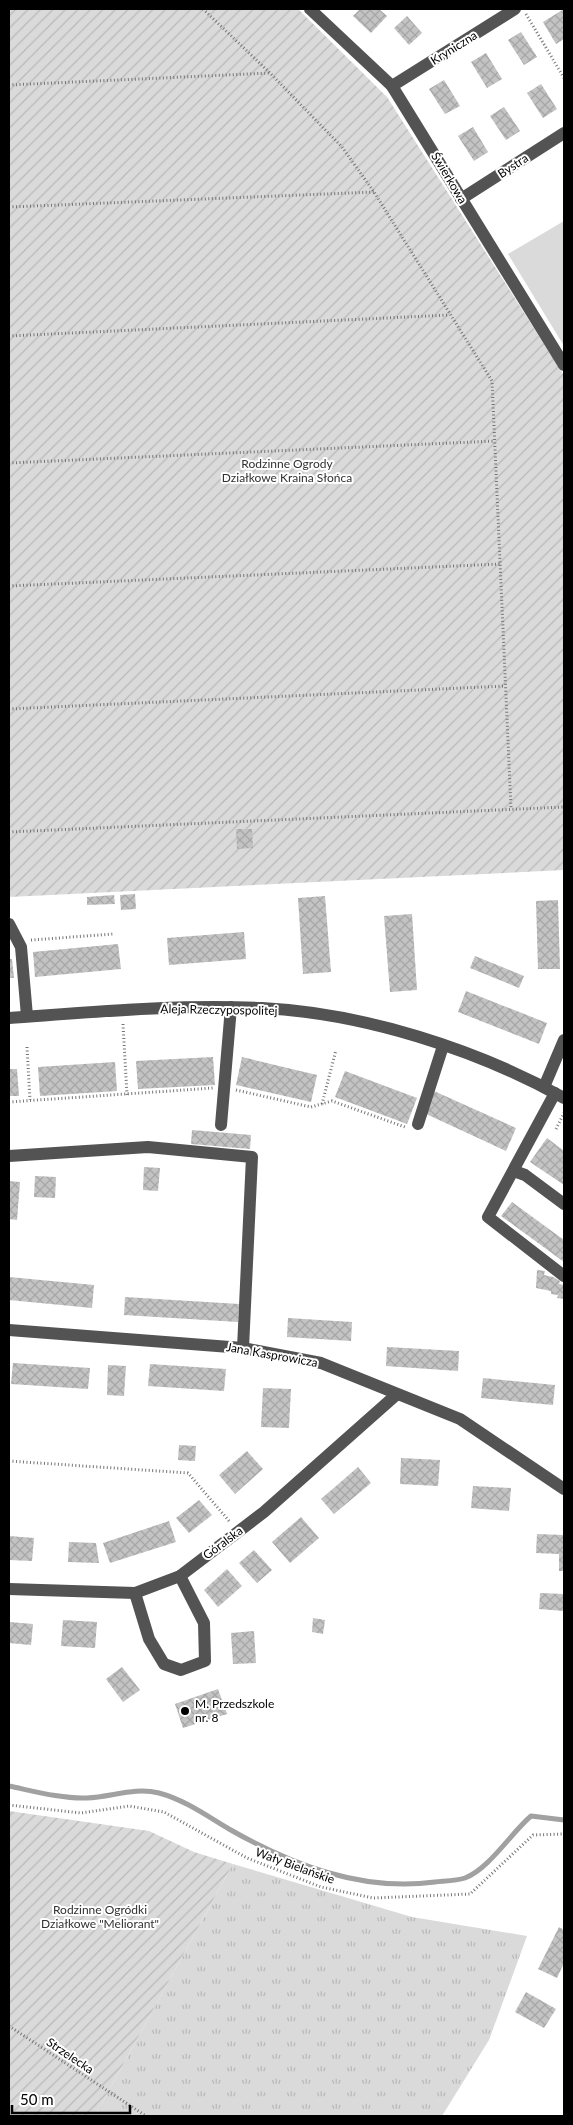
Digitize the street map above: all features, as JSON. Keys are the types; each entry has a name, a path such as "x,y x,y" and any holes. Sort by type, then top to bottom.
{"street":[{"name":"Świerkowa","path":"310,9 392,86 564,365"},
{"name":"Kryniczna","path":"392,86 516,9"},
{"name":"Bystra","path":"461,199 564,133"},
{"path":"9,924 21,947 27,1016"},
{"path":"221,1125 231,1008"},
{"name":"Aleja Rzeczypospolitej","path":"9,1018 150,1009 231,1008 273,1009 354,1020 443,1046 560,1095"},
{"path":"544,1087 564,1040"},
{"path":"418,1124 443,1046"},
{"path":"560,1095 488,1217 564,1276"},
{"path":"9,1156 148,1147 252,1157 243,1348"},
{"path":"514,1171 525,1176 564,1204"},
{"name":"Jana Kasprowicza","path":"9,1330 243,1348 321,1363 396,1395 460,1419 564,1489"},
{"name":"Góralska","path":"9,1588 135,1593 180,1576 264,1512 396,1395"},
{"path":"135,1593 148,1640 164,1664 182,1670 205,1661 204,1623 180,1576"}],"path":[{"path":"203,9 270,72 342,147 374,192 449,315 492,381 511,809"},
{"path":"522,9 564,78"},
{"path":"9,85 270,72"},
{"path":"9,207 374,192"},
{"path":"9,336 449,315"},
{"path":"9,463 495,441"},
{"path":"9,586 500,564"},
{"path":"9,709 505,686"},
{"path":"9,832 564,807"},
{"path":"18,941 113,934"},
{"path":"124,1042 127,1095"},
{"path":"27,1047 30,1100"},
{"path":"322,1104 336,1050"},
{"path":"556,1130 564,1113"},
{"path":"9,1461 188,1472 238,1531"},
{"name":"Wały Bielańskie","path":"9,1805 81,1813 129,1806 164,1812 247,1858 320,1887 374,1898 470,1894 533,1835 564,1834"},
{"name":"Strzelecka","path":"9,2026 146,2116"}],"green space":[{"name":"Rodzinne Ogrody Działkowe Kraina Słońca","path":"9,9 298,9 387,97 563,374 564,870 9,897"},
{"path":"564,221 564,346 508,254"},
{"name":"Rodzinne Ogródki Działkowe \"Meliorant\"","path":"9,1811 149,1831 194,1852 233,1864 95,2116 9,2116"},
{"path":"233,1864 412,1917 527,1936 489,2040 442,2116 95,2116"}],"building":[{"path":"360,9 379,9 387,16 371,33 353,16"},
{"path":"564,9 564,39 556,44 543,22"},
{"path":"407,16 422,33 409,45 394,28"},
{"path":"521,32 537,57 524,65 508,40"},
{"path":"486,53 502,79 487,88 471,62"},
{"path":"444,80 460,106 445,114 429,89"},
{"path":"541,84 557,109 543,118 527,93"},
{"path":"504,107 520,131 506,140 490,116"},
{"path":"473,127 488,152 474,161 458,136"},
{"path":"236,829 252,829 253,848 237,849"},
{"path":"135,894 136,909 121,910 120,895"},
{"path":"114,895 115,904 87,905 87,897"},
{"path":"325,896 331,972 303,974 298,898"},
{"path":"558,900 560,969 538,969 536,901"},
{"path":"412,914 417,990 390,992 384,916"},
{"path":"244,932 246,959 169,965 167,938"},
{"path":"118,944 121,969 35,977 33,952"},
{"path":"475,956 524,976 519,988 470,968"},
{"path":"9,959 12,959 14,978 9,978"},
{"path":"466,991 547,1023 539,1044 458,1012"},
{"path":"213,1057 215,1085 138,1089 136,1061"},
{"path":"242,1057 317,1075 311,1102 236,1085"},
{"path":"115,1062 117,1091 40,1096 38,1067"},
{"path":"9,1069 17,1069 19,1096 9,1096"},
{"path":"345,1071 417,1098 407,1124 335,1097"},
{"path":"434,1091 516,1128 506,1151 424,1113"},
{"path":"192,1130 251,1135 250,1149 191,1144"},
{"path":"547,1138 564,1151 564,1185 530,1162"},
{"path":"144,1167 160,1168 158,1191 143,1190"},
{"path":"35,1176 56,1177 55,1198 34,1197"},
{"path":"9,1181 20,1182 17,1220 9,1219"},
{"path":"512,1202 564,1240 564,1262 501,1216"},
{"path":"537,1270 545,1271 544,1275 553,1277 560,1281 559,1284 564,1285 564,1299 557,1298 558,1295 551,1294 551,1291 536,1288"},
{"path":"9,1277 94,1285 92,1308 9,1300"},
{"path":"125,1297 239,1304 238,1322 124,1315"},
{"path":"288,1318 352,1322 351,1341 287,1337"},
{"path":"387,1347 459,1351 458,1371 386,1366"},
{"path":"13,1363 90,1368 88,1389 11,1384"},
{"path":"150,1364 226,1369 224,1391 148,1386"},
{"path":"108,1365 126,1366 124,1396 107,1395"},
{"path":"483,1378 555,1385 553,1405 481,1398"},
{"path":"263,1388 291,1389 289,1428 261,1427"},
{"path":"179,1445 196,1446 195,1461 178,1460"},
{"path":"247,1451 263,1469 235,1494 219,1475"},
{"path":"401,1458 440,1460 438,1486 400,1484"},
{"path":"358,1467 371,1483 334,1514 321,1499"},
{"path":"473,1486 511,1488 509,1511 471,1508"},
{"path":"199,1500 212,1515 189,1533 176,1518"},
{"path":"301,1517 319,1538 290,1563 272,1542"},
{"path":"169,1521 176,1542 110,1563 103,1543"},
{"path":"537,1534 564,1535 564,1571 559,1571 559,1554 536,1553"},
{"path":"9,1536 34,1538 32,1561 9,1560"},
{"path":"69,1542 96,1543 99,1563 68,1562"},
{"path":"254,1550 272,1570 257,1583 239,1563"},
{"path":"227,1569 242,1586 218,1607 204,1590"},
{"path":"540,1593 564,1594 564,1611 539,1609"},
{"path":"313,1618 325,1620 323,1634 312,1632"},
{"path":"63,1620 97,1622 95,1648 61,1646"},
{"path":"9,1622 33,1624 31,1645 9,1643"},
{"path":"254,1631 256,1663 233,1664 231,1633"},
{"path":"122,1667 140,1690 123,1702 106,1679"},
{"path":"218,1689 227,1714 183,1728 175,1704"},
{"path":"559,1927 564,1930 564,1963 557,1978 538,1969"},
{"path":"526,1992 556,2009 544,2028 515,2012"}],"waterway":[{"path":"9,1786 77,1798 141,1791 159,1793 187,1804 277,1854 328,1873 381,1883 408,1884 465,1878 483,1867 531,1816 564,1820"}],"place":[{"name":"M. Przedszkole nr. 8","path":"185,1711"}]}
